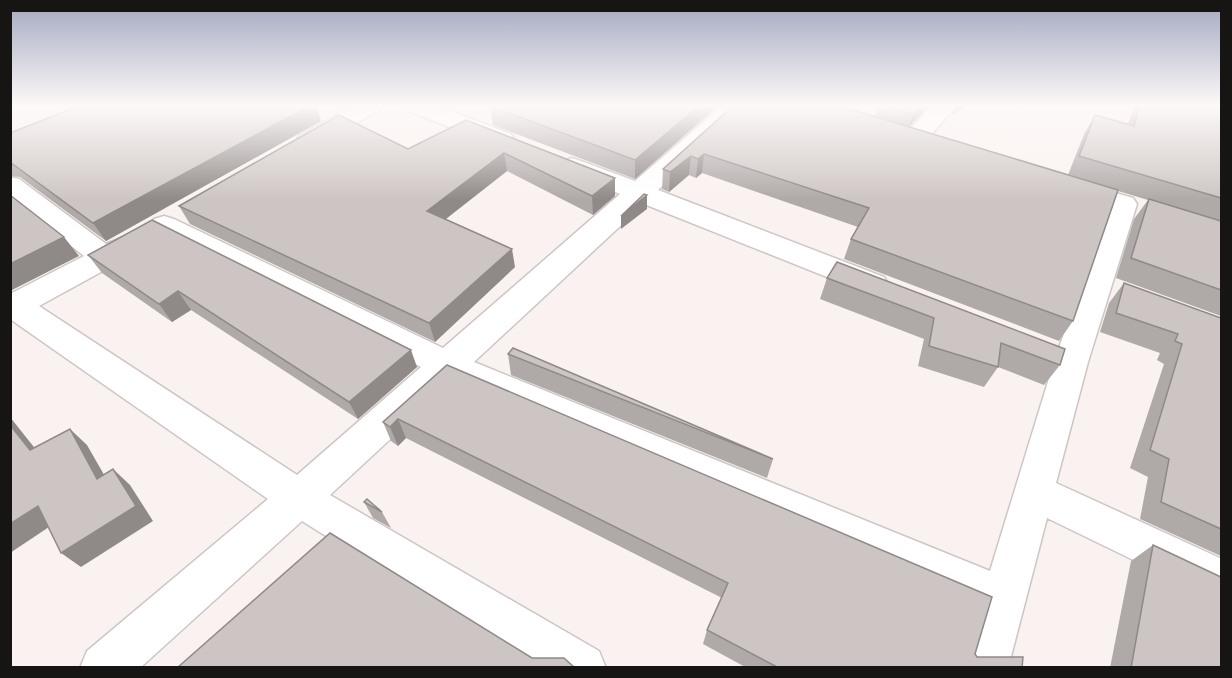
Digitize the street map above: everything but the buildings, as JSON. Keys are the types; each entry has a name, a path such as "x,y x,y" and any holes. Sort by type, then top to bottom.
{"street":[{"path":"288,153 316,137"},
{"path":"496,137 894,292"},
{"path":"104,668 299,498 702,137"},
{"path":"904,137 947,149"},
{"path":"984,668 1034,492 1060,357 1134,207 1046,180"},
{"path":"10,184 104,257"},
{"path":"195,207 13,307 299,498 582,668"},
{"path":"164,225 447,365 1003,599"},
{"path":"1096,285 1128,296"},
{"path":"1034,492 1221,582"}]}
